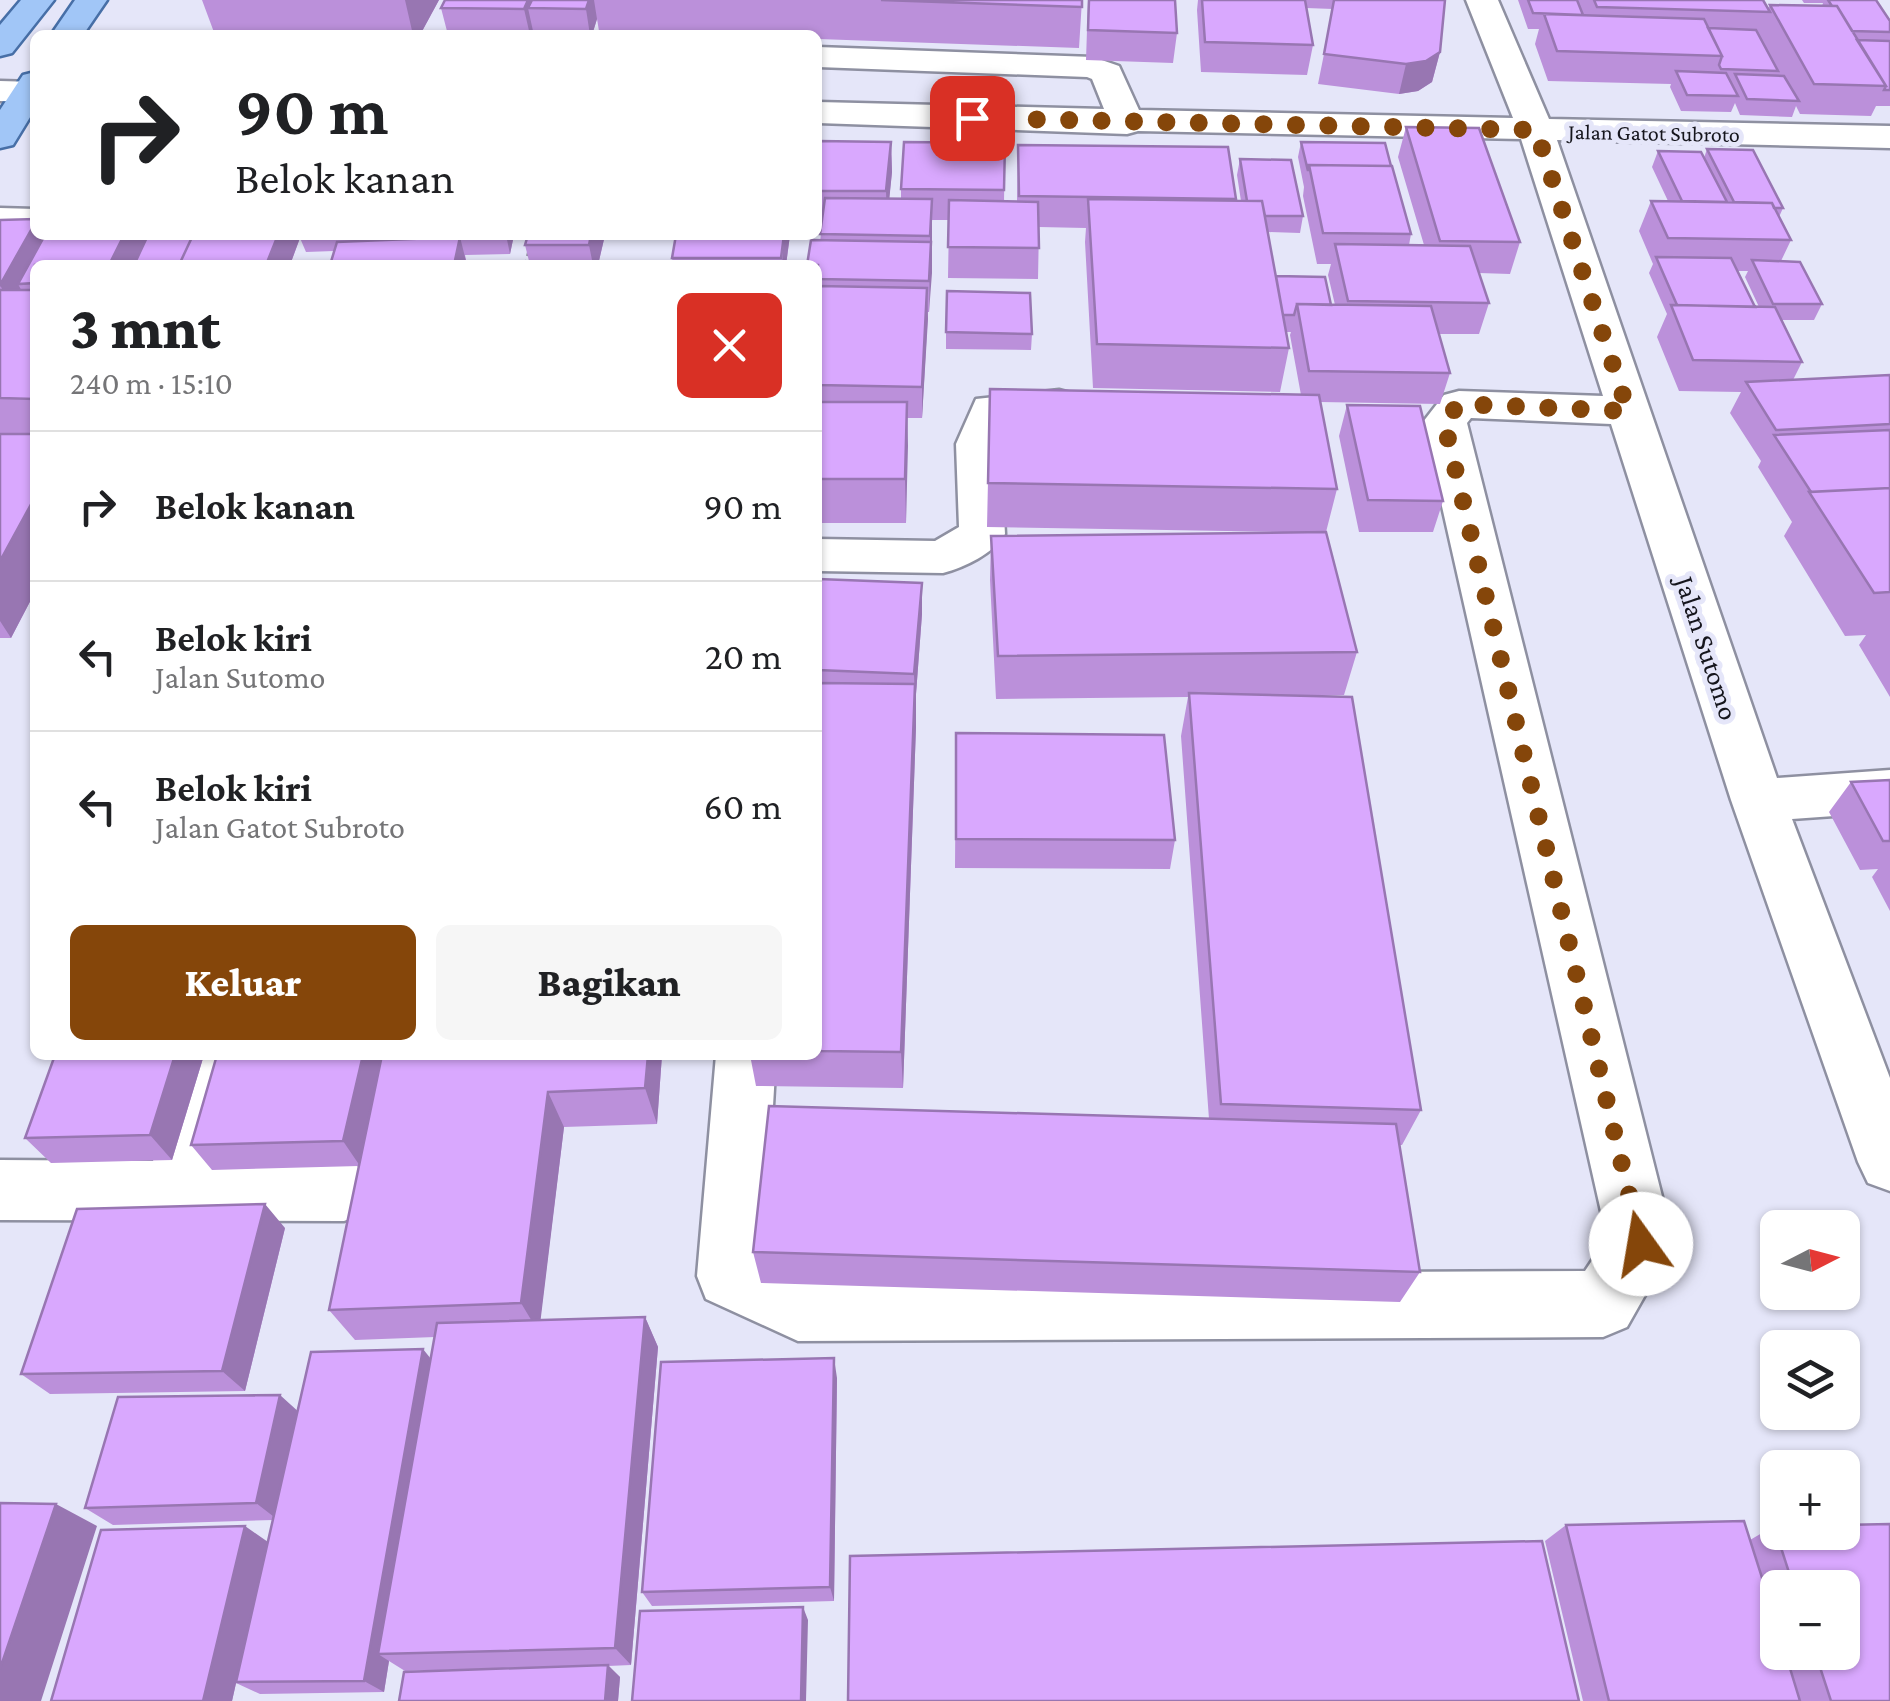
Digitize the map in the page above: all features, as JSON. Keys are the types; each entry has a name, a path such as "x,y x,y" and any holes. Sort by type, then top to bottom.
{"main road":[{"path":"0,46 38,0"},
{"path":"70,30 91,0"},
{"path":"0,137 24,89"}],"street":[{"name":"Jalan Sutomo","path":"1482,0 1536,130 1758,800 1890,1162"},
{"path":"822,57 1094,67 1107,73 1126,122"},
{"name":"Jalan Gatot Subroto","path":"822,114 1890,137"},
{"path":"0,219 30,220"},
{"path":"822,556 943,558 982,534 978,444 991,409 1106,400"},
{"path":"746,1060 730,1276 798,1308 1602,1304 1641,1244 1444,422 1459,404 1628,411"},
{"path":"1758,800 1890,791"},
{"path":"176,1192 214,1060"},
{"path":"0,1190 344,1192"}],"building":[{"path":"445,0 528,0 524,9 441,8"},
{"path":"532,0 589,0 586,9 528,8"},
{"path":"881,0 1082,0 1082,7"},
{"path":"1089,0 1175,0 1177,33 1088,30"},
{"path":"1202,0 1305,0 1313,45 1205,42"},
{"path":"1334,0 1445,0 1440,52 1426,61 1406,64 1324,54"},
{"path":"1528,0 1577,0 1583,15 1533,13"},
{"path":"1594,0 1763,0 1770,12 1597,7"},
{"path":"1828,0 1876,0 1890,21 1890,32 1852,31 1837,6"},
{"path":"1770,5 1837,6 1886,86 1814,84"},
{"path":"1544,14 1704,19 1722,56 1557,51"},
{"path":"1708,28 1756,30 1778,71 1721,69 1722,56"},
{"path":"1857,40 1890,41 1890,90 1884,90 1886,86"},
{"path":"1676,71 1726,73 1738,96 1687,95"},
{"path":"1735,74 1784,76 1799,101 1747,99"},
{"path":"1406,127 1479,128 1520,242 1440,241"},
{"path":"822,141 891,142 886,191 822,191"},
{"path":"904,142 1005,143 1004,190 901,189"},
{"path":"1301,142 1385,143 1391,166 1309,165 1308,171"},
{"path":"1018,145 1228,147 1236,199 1019,196"},
{"path":"1707,149 1753,150 1783,208 1774,208 1772,203 1734,202"},
{"path":"1658,151 1701,152 1727,202 1682,201"},
{"path":"1240,159 1291,160 1303,216 1265,216 1262,201 1247,201"},
{"path":"1309,165 1392,166 1411,234 1323,233"},
{"path":"825,198 932,199 930,236 822,234"},
{"path":"1088,199 1262,201 1289,348 1097,344"},
{"path":"949,200 1038,202 1039,248 948,247"},
{"path":"1651,201 1772,203 1791,240 1668,238"},
{"path":"30,219 30,232 0,285 0,220"},
{"path":"42,240 122,240 112,260 31,260"},
{"path":"146,240 191,240 181,260 136,260"},
{"path":"191,240 276,240 268,260 181,260"},
{"path":"459,240 455,260 332,260 337,242"},
{"path":"526,240 590,240 589,245 525,245"},
{"path":"675,240 783,240 781,258 672,258"},
{"path":"811,240 931,242 929,281 822,279 822,260 808,260"},
{"path":"1335,244 1470,246 1489,303 1348,301"},
{"path":"1656,257 1731,258 1755,307 1677,305"},
{"path":"1752,260 1800,262 1822,304 1773,304"},
{"path":"30,262 30,283 18,284"},
{"path":"1276,276 1325,277 1331,305 1297,304 1294,315 1283,315"},
{"path":"822,286 927,288 922,387 822,385"},
{"path":"0,290 30,290 30,399 0,398"},
{"path":"947,291 1030,293 1032,334 946,332"},
{"path":"1297,304 1431,306 1450,373 1309,371"},
{"path":"1671,305 1775,307 1802,362 1693,360"},
{"path":"1890,375 1890,424 1776,430 1746,382"},
{"path":"990,389 1319,395 1337,489 988,483"},
{"path":"822,402 907,402 905,479 822,479"},
{"path":"1347,405 1420,406 1443,501 1368,500"},
{"path":"1890,430 1890,488 1811,492 1774,435"},
{"path":"0,434 30,434 30,506 0,561"},
{"path":"1890,488 1890,592 1874,593 1809,492"},
{"path":"1326,532 1357,652 998,656 991,536"},
{"path":"822,579 922,583 914,674 822,670"},
{"path":"822,683 915,684 901,1052 822,1051"},
{"path":"1189,693 1352,697 1421,1110 1221,1104"},
{"path":"956,733 1164,735 1175,840 956,839"},
{"path":"1890,780 1890,841 1883,841 1851,782"},
{"path":"53,1060 173,1060 150,1135 25,1138"},
{"path":"216,1060 362,1060 343,1141 191,1145"},
{"path":"381,1060 648,1060 645,1088 548,1092 521,1303 329,1310"},
{"path":"769,1106 1396,1124 1420,1272 753,1252"},
{"path":"265,1204 222,1371 21,1374 77,1209"},
{"path":"645,1317 615,1648 378,1654 437,1323"},
{"path":"423,1349 364,1681 236,1682 311,1352"},
{"path":"834,1358 830,1587 642,1592 661,1362"},
{"path":"280,1395 256,1503 85,1508 118,1397"},
{"path":"0,1503 56,1504 0,1669"},
{"path":"1744,1521 1760,1571 1760,1670 1791,1670 1800,1701 1609,1701 1566,1525"},
{"path":"1890,1524 1890,1701 1831,1701 1821,1670 1860,1670 1860,1570 1788,1570 1782,1550 1860,1550 1860,1525"},
{"path":"245,1526 203,1701 51,1701 101,1530"},
{"path":"1542,1541 1579,1701 848,1701 850,1556"},
{"path":"803,1607 801,1701 632,1701 640,1611"},
{"path":"608,1665 605,1701 399,1701 404,1672"}],"route":[{"path":"972,118 1536,130 1628,411 1459,404 1444,422 1641,1244"}]}
